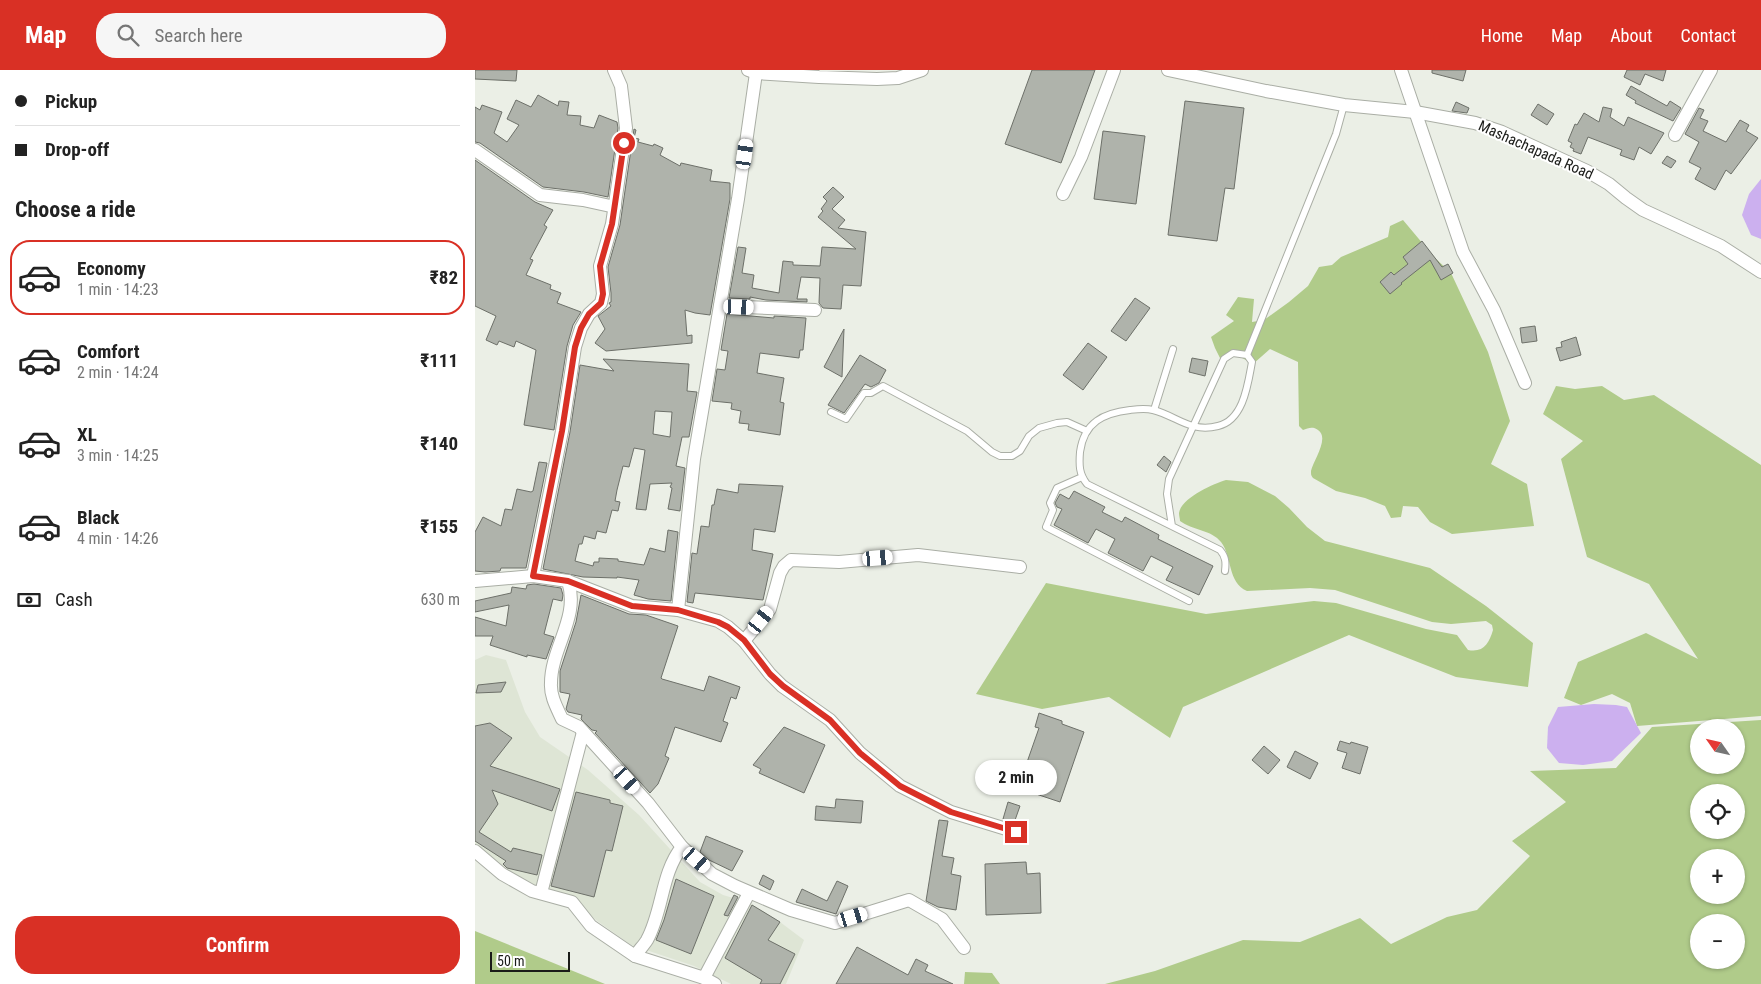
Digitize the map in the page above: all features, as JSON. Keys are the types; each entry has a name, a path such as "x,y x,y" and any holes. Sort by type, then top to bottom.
{"street":[{"path":"533,576 562,431 575,347 581,328 589,314 601,303 603,294 600,266 612,224 626,128 621,86 614,70"},
{"path":"678,610 693,459 738,199 752,71 898,78 921,70"},
{"path":"1063,194 1081,157 1114,70"},
{"name":"Mashachapada Road","path":"1169,70 1266,91 1344,105 1415,112 1475,123 1503,132 1587,171 1609,184 1643,210 1721,246 1761,272"},
{"path":"1401,70 1463,252 1494,310 1525,383"},
{"path":"1675,135 1711,70"},
{"path":"475,150 541,196 583,200 615,207"},
{"path":"720,306 815,310"},
{"path":"744,640 770,609 780,573 791,560 839,562 918,555 1020,567"},
{"path":"475,582 533,576 568,581 632,606 678,610 718,622 736,632 770,674 783,686 830,720 860,753 900,786 951,812 1016,832"},
{"path":"568,581 572,591 567,626 555,660 551,682 553,699 562,720 579,727 648,803 682,847 712,874 749,893 791,910 835,923 909,900 942,919 965,948"},
{"path":"541,893 583,732"},
{"path":"635,956 647,939 674,858 682,847"},
{"path":"475,851 502,874 532,891 572,902 591,926 635,956 709,981 749,893"}],"lane":[{"path":"1247,355 1335,134 1344,105"},
{"path":"1154,410 1173,349"},
{"path":"1171,526 1167,494 1169,479 1193,427 1224,359 1233,353 1247,355 1252,362 1243,399 1230,420 1219,426 1193,427 1154,410 1143,408 1114,412 1096,420 1087,431 1081,447 1079,464 1082,477 1087,484 1171,526 1220,550 1224,555 1226,563 1225,571"},
{"path":"831,412 846,419 864,393 871,393 883,386 967,431 992,452 1005,457 1013,456 1020,451 1029,436 1039,428 1067,422 1087,431"},
{"path":"1082,477 1057,488 1050,503 1053,510 1046,527 1189,601"}],"shaded area":[{"path":"1761,179 1761,239 1751,235 1742,215 1749,194"},
{"path":"486,655 506,660 525,712 540,737 588,770 639,815 700,882 723,895 750,903 804,940 786,984 731,984 694,966 631,945 596,920 573,899 539,887 501,870 475,846 475,660"},
{"path":"1594,704 1627,707 1641,733 1612,761 1583,765 1559,763 1547,748 1548,727 1558,707"}],"green space":[{"path":"1403,220 1434,257 1451,273 1488,352 1510,421 1491,464 1527,484 1534,526 1452,534 1430,522 1418,507 1403,506 1401,517 1391,518 1385,506 1365,498 1336,491 1311,475 1322,444 1322,438 1318,430 1310,428 1303,430 1299,426 1298,362 1270,349 1253,364 1235,354 1222,362 1215,348 1211,337 1234,321 1226,315 1238,297 1254,299 1252,322 1264,320 1308,286 1319,267 1332,265 1341,257 1388,237 1390,226"},
{"path":"1556,386 1575,389 1602,386 1624,400 1654,395 1761,465 1761,716 1690,719 1690,722 1637,726 1630,703 1612,694 1581,705 1564,698 1578,662 1646,633 1698,659 1649,584 1587,557 1561,459 1583,441 1543,414"},
{"path":"1226,480 1248,482 1275,496 1307,527 1325,541 1430,568 1486,606 1533,643 1528,687 1456,677 1349,635 1183,707 1170,738 1109,697 1042,709 976,694 1046,583 1206,614 1314,601 1336,603 1426,629 1457,635 1468,650 1478,650 1488,643 1493,630 1492,625 1486,621 1451,624 1432,622 1335,590 1310,588 1247,591 1236,582 1225,548 1221,542 1207,532 1180,521 1179,513 1185,502 1206,488"},
{"path":"1761,720 1761,984 1105,984 1155,971 1243,940 1300,942 1360,918 1391,944 1447,917 1477,910 1530,856 1512,841 1566,802 1530,771 1616,768 1652,727 1690,725 1690,774 1745,774 1745,721"},
{"path":"475,931 605,984 475,984"},
{"path":"965,972 992,973 1000,984 964,984"}],"building":[{"path":"475,70 517,70 516,81 475,79"},
{"path":"1032,70 1095,70 1061,163 1005,144"},
{"path":"1432,70 1466,70 1463,81 1432,73"},
{"path":"1627,70 1666,70 1663,81 1645,74 1640,85 1624,77"},
{"path":"1631,86 1667,106 1670,101 1681,108 1673,121 1635,103 1636,101 1626,95"},
{"path":"538,95 558,106 559,101 569,102 567,115 581,116 580,125 594,128 599,115 617,122 618,128 608,197 543,187 480,143 475,142 475,107 480,110 482,105 502,112 494,133 507,142 519,125 507,119 516,100 531,107"},
{"path":"1185,101 1244,108 1234,189 1225,188 1217,241 1168,235"},
{"path":"1456,102 1469,108 1467,113 1452,111"},
{"path":"1538,104 1554,114 1547,125 1531,115"},
{"path":"1603,107 1612,109 1610,117 1624,126 1628,117 1664,133 1651,154 1639,147 1634,160 1620,155 1622,150 1588,137 1581,154 1573,151 1574,149 1570,147 1572,143 1568,141 1575,124 1577,125 1584,113 1599,122"},
{"path":"1699,108 1704,110 1700,118 1708,121 1703,131 1726,142 1740,120 1749,125 1746,131 1758,138 1731,174 1726,170 1715,190 1695,179 1701,168 1689,162 1699,142 1685,134"},
{"path":"634,129 636,130 634,138 639,139 638,142 653,146 654,144 663,148 660,155 680,166 681,163 712,170 710,181 730,183 730,199 710,315 685,310 687,336 692,335 692,343 606,351 595,343 605,329 598,316 611,306 609,303 611,302 611,293 608,267 620,225"},
{"path":"1103,131 1145,136 1136,204 1094,199"},
{"path":"1667,156 1676,161 1671,168 1662,163"},
{"path":"475,160 535,202 553,210 544,225 547,227 530,259 533,260 526,275 551,285 550,289 561,293 557,303 581,312 573,325 567,346 554,430 524,425 536,350 516,341 514,347 499,341 497,345 486,340 496,316 475,306"},
{"path":"833,187 844,197 832,209 845,220 838,228 866,232 861,286 843,285 841,309 823,308 819,303 820,278 801,277 797,299 807,299 807,302 766,300 750,297 750,299 729,298 738,247 746,248 742,273 754,275 752,288 779,293 783,261 793,262 793,265 820,266 822,247 856,249 818,217 827,201 823,197"},
{"path":"1422,241 1442,267 1448,264 1453,273 1441,280 1430,260 1390,294 1380,282 1391,272 1394,275 1408,264 1403,257"},
{"path":"1135,298 1150,308 1126,341 1111,331"},
{"path":"727,314 774,318 774,316 806,318 803,350 800,350 799,358 760,353 757,373 784,378 780,402 784,403 780,435 748,430 749,424 739,423 741,411 731,409 732,403 712,401 717,369 725,370 728,351 721,350"},
{"path":"1535,326 1537,341 1522,343 1520,328"},
{"path":"844,329 842,377 824,367"},
{"path":"1576,337 1581,355 1560,361 1556,348 1562,347 1561,342"},
{"path":"1088,343 1107,357 1083,390 1063,375"},
{"path":"860,355 886,370 879,383 871,387 865,384 844,413 828,405"},
{"path":"1192,358 1208,361 1205,376 1189,372"},
{"path":"603,359 689,364 687,391 697,392 689,437 682,437 676,466 685,468 680,511 668,509 672,483 650,484 646,510 636,509 645,450 634,448 629,467 623,466 615,501 620,502 618,511 612,510 606,533 597,531 595,539 584,536 582,544 579,544 575,561 593,566 594,562 599,562 599,558 618,559 618,561 644,565 650,548 665,552 668,530 678,532 671,601 648,599 634,595 639,580 617,577 583,577 543,569 570,432 580,365 614,371","holes":["655,411 672,412 670,437 653,434"]},
{"path":"1164,456 1171,462 1166,472 1157,465"},
{"path":"539,462 547,463 526,568 501,568 500,571 485,572 475,571 475,532 483,517 501,526 505,509 512,510 517,489 533,491"},
{"path":"739,484 783,486 775,532 754,529 752,550 773,554 763,600 695,593 693,603 687,602 692,553 697,554 701,526 709,527 712,505 714,505 717,489 738,493"},
{"path":"1074,491 1105,507 1102,512 1122,522 1125,517 1159,535 1158,539 1213,566 1199,595 1166,580 1173,567 1151,556 1143,571 1108,553 1115,539 1096,529 1088,543 1054,525 1062,509 1057,507 1055,503 1060,494 1069,499"},
{"path":"534,584 561,588 563,595 562,601 553,599 544,634 554,637 546,659 527,655 527,657 490,645 493,636 475,636 475,617 506,626 509,605 475,612 475,601 511,593 512,587 526,589 527,585"},
{"path":"581,595 629,614 646,615 678,626 662,679 704,691 709,676 740,687 736,699 731,697 723,721 728,723 721,742 675,727 665,756 669,758 658,784 650,793 595,733 597,731 592,730 581,719 582,715 568,712 566,709 570,694 560,692 560,671 576,622"},
{"path":"506,682 501,692 476,693 478,685"},
{"path":"1039,713 1062,721 1062,724 1084,732 1060,802 1018,788 1039,728 1035,727"},
{"path":"490,723 512,738 490,766 560,789 552,811 492,790 498,804 479,832 511,852 513,848 542,855 537,875 507,868 503,864 506,861 475,841 475,726"},
{"path":"784,727 825,745 804,793 759,773 761,769 753,765"},
{"path":"1340,741 1368,747 1360,774 1342,768 1347,753 1337,750"},
{"path":"1264,746 1280,760 1268,774 1252,760"},
{"path":"1295,751 1318,763 1310,779 1287,767"},
{"path":"576,792 610,800 610,803 623,806 612,851 606,850 594,897 551,886"},
{"path":"836,799 863,801 861,823 815,820 816,806 835,808"},
{"path":"1008,802 1020,806 1014,823 1003,819"},
{"path":"939,820 948,821 942,856 954,858 951,874 961,876 956,910 938,907 926,901"},
{"path":"706,836 743,851 732,871 709,860 700,852"},
{"path":"1026,862 1027,874 1040,873 1041,913 986,915 985,864"},
{"path":"763,875 774,881 770,890 759,884"},
{"path":"676,879 714,896 691,954 656,940"},
{"path":"837,881 848,886 836,914 796,902 802,889 827,901"},
{"path":"734,895 738,897 728,916 724,915"},
{"path":"752,905 780,922 768,940 795,954 780,984 760,984 762,980 725,958"},
{"path":"857,947 908,975 916,959 928,965 925,971 953,984 836,984"}],"route":[{"path":"624,143 612,224 600,266 603,294 601,303 589,314 581,328 575,347 562,431 551,478 533,576 568,581 632,606 678,610 718,622 728,627 744,640 770,674 783,686 830,720 860,753 900,786 951,812 1016,832"}]}
